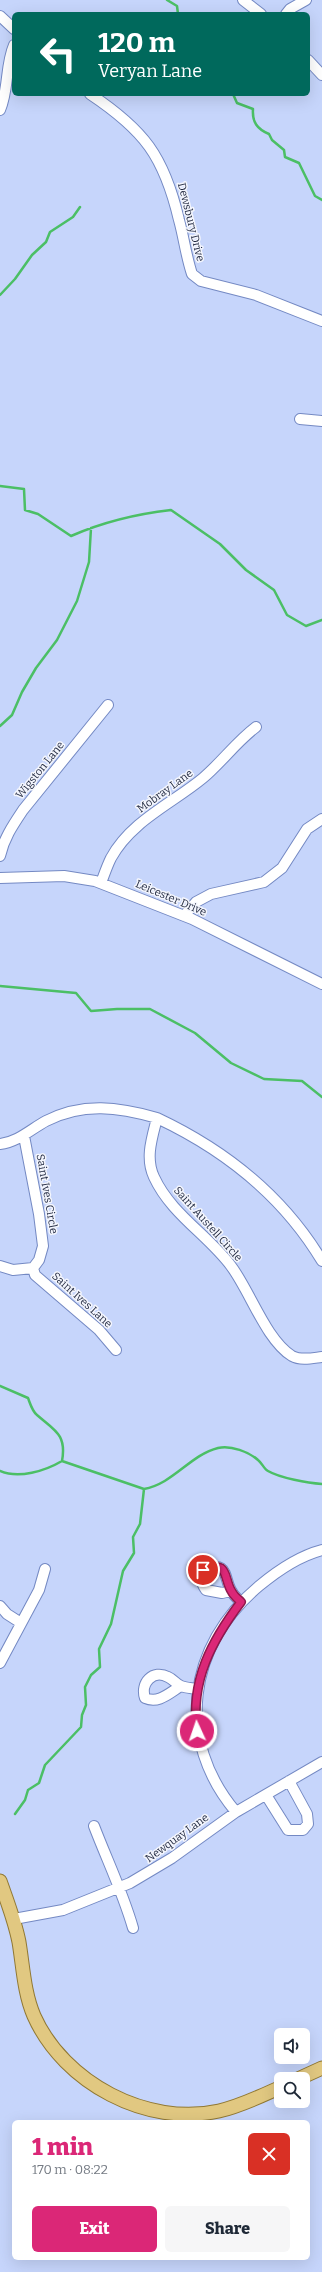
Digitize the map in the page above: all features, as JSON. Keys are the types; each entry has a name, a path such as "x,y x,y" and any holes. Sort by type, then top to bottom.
{"main road":[{"path":"0,1881 14,1919 25,1984 34,2016 54,2052 91,2084 106,2094 124,2101 166,2112 192,2114 218,2111 241,2105 274,2090"},
{"path":"310,2074 322,2068"}],"street":[{"path":"243,0 258,12"},
{"path":"288,12 290,9 306,0"},
{"path":"0,16 12,27"},
{"path":"0,110 5,99 7,65 12,51"},
{"path":"310,62 322,74"},
{"name":"Dewsbury Drive","path":"93,96 131,125 150,144 164,168 173,194 192,274 201,281 256,295 322,321"},
{"path":"300,419 322,421"},
{"name":"Wigston Lane","path":"0,856 3,843 23,810 108,705"},
{"name":"Mobray Lane","path":"101,883 111,858 130,833 144,820 205,776 242,737 256,727"},
{"path":"184,916 196,902 211,894 264,882 282,868 307,829 322,819"},
{"name":"Leicester Drive","path":"0,878 64,876 101,883 184,916 322,984"},
{"path":"0,1144 24,1136 46,1121 71,1111 98,1107 126,1109 157,1118 179,1128 255,1180 273,1196 292,1218 306,1235 322,1261"},
{"name":"Saint Austell Circle","path":"157,1118 149,1154 154,1177 168,1200 231,1266 279,1344 293,1356 307,1359 322,1356"},
{"name":"Saint Ives Circle","path":"24,1136 39,1214 43,1246 39,1260 33,1268"},
{"path":"0,1266 13,1270 33,1268"},
{"name":"Saint Ives Lane","path":"33,1268 35,1275 94,1326 116,1350"},
{"path":"236,1812 210,1773 204,1758 196,1722 197,1690 213,1642 241,1602 281,1570 322,1550"},
{"path":"0,1663 39,1590 45,1569"},
{"path":"231,1591 241,1602"},
{"path":"0,1606 6,1614 21,1623"},
{"path":"181,1686 197,1690"},
{"name":"Newquay Lane","path":"14,1919 63,1910 117,1888 151,1872 236,1812 322,1762"},
{"path":"266,1795 288,1830 302,1830 308,1824 307,1814 289,1781"},
{"path":"94,1826 117,1888 126,1905 133,1928"}],"waterway":[{"path":"167,0 177,6 178,12"},
{"path":"234,96 237,103 253,109 254,121 261,130 269,134 272,140 284,150 285,157 299,163 315,196 322,200"},
{"path":"0,295 15,279 32,255 46,242 50,232 73,217 80,207"},
{"path":"0,486 24,489 25,510 38,514 71,536 120,519 171,510 220,544 246,570 274,590 287,615 306,626 322,620"},
{"path":"0,726 12,715 22,692 36,668 57,640 77,601 89,562 91,528"},
{"path":"0,986 76,993 91,1011 150,1009 195,1033 231,1063 264,1079 302,1081 322,1097"},
{"path":"0,1386 28,1398 35,1413 54,1429 63,1445 62,1461"},
{"path":"0,1471 15,1474 32,1473 48,1468 62,1461 144,1489 154,1486 173,1476 208,1452 218,1448 228,1447 250,1454 273,1474 294,1480 322,1484"},
{"path":"15,1814 25,1800 28,1790 39,1783 45,1765 81,1727 82,1715 86,1705 85,1687 91,1675 100,1667 99,1649 111,1624 123,1571 134,1553 133,1537 140,1524 144,1489"}],"route":[{"path":"197,1731 197,1690 205,1662 213,1642 222,1626 241,1602 231,1591 231,1586 222,1569 210,1567 203,1570"}]}
